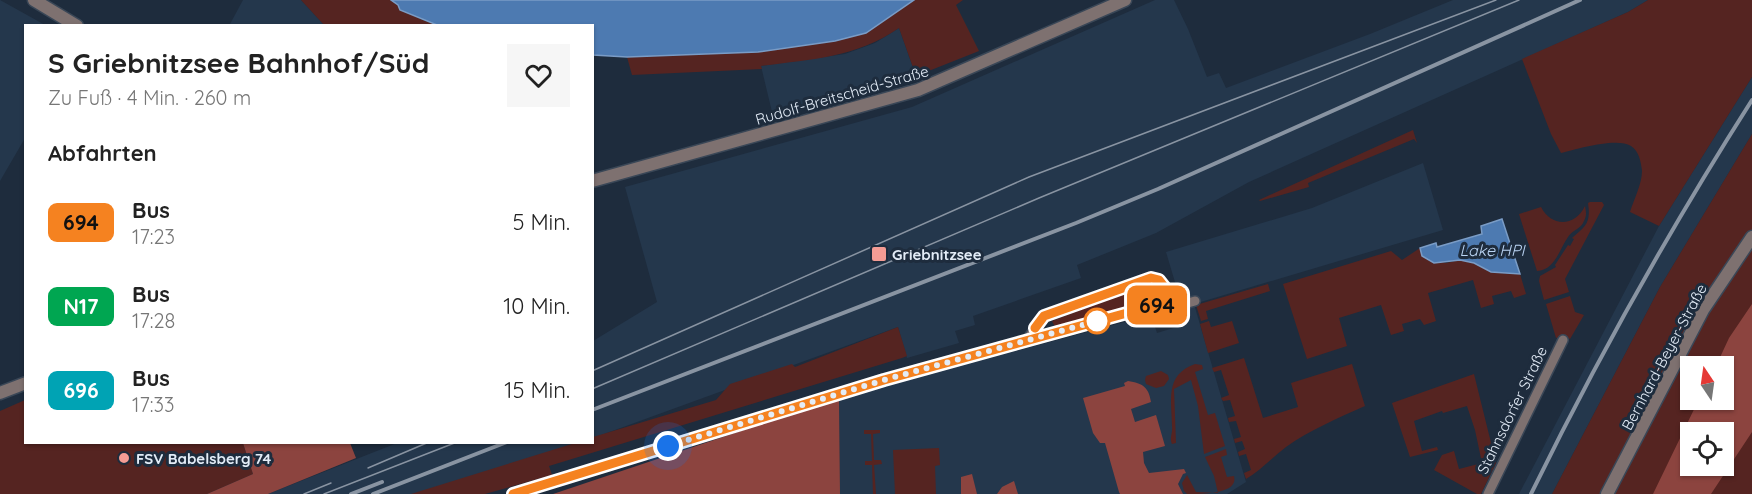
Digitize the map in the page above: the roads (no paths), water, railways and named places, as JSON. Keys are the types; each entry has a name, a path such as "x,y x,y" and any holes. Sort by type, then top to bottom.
{"street":[{"name":"Rudolf-Breitscheid-Straße","path":"594,180 918,90 1125,0"},
{"path":"41,2 74,24"},
{"name":"Bernhard-Beyer-Straße","path":"1607,494 1703,310 1752,237"},
{"path":"1027,340 1044,316 1147,279 1159,280 1166,289 1165,297 1156,305"},
{"path":"513,494 884,380 1156,305 1177,306 1195,301"},
{"name":"Stahnsdorfer Straße","path":"1488,494 1563,340"},
{"path":"0,393 24,383"}],"water":[{"path":"391,0 914,0 866,33 835,41 758,52 627,57 594,55 594,24 435,24 400,10 398,5"},
{"name":"Lake HPI","path":"1502,219 1520,274 1491,272 1474,263 1460,260 1434,263 1422,256 1420,248 1436,243 1437,247 1482,234 1481,226"}],"tram line":[{"path":"594,370 1029,177 1496,0"},
{"path":"594,388 1039,198 1519,0"},
{"path":"368,468 424,444"},
{"path":"324,494 452,444"},
{"path":"304,494 331,483"}],"railway":[{"path":"594,409 1076,223 1158,189 1580,0"},
{"path":"1531,494 1636,294 1752,100"},
{"path":"373,494 502,444"},
{"path":"351,494 382,482"}],"place":[{"name":"Griebnitzsee","path":"879,254"},
{"name":"FSV Babelsberg 74","path":"124,458"}]}
